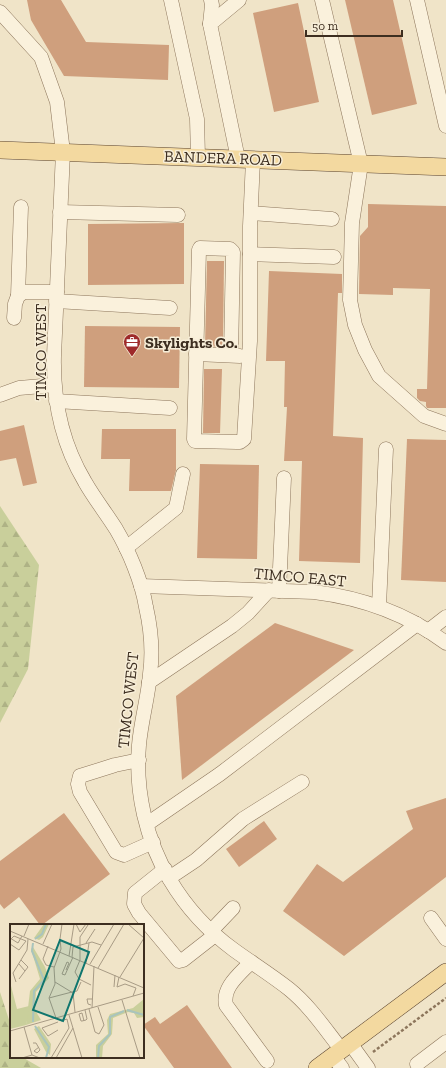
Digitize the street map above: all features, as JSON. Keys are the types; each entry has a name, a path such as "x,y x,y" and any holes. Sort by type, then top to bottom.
{"main road":[{"name":"BANDERA ROAD","path":"0,150 446,167"},
{"path":"316,1068 342,1054 446,972"}],"street":[{"path":"171,0 197,119 198,158"},
{"path":"211,0 212,5 210,24 246,159 251,213 250,356 244,439 240,442 197,441 194,439 199,250 203,247 230,249 233,252 231,355"},
{"path":"210,24 239,0"},
{"path":"322,0 361,164 352,223 350,300 355,325 365,350 379,376 424,416 446,424"},
{"path":"417,0 446,126"},
{"name":"TIMCO WEST","path":"0,12 41,57 57,102 63,152 54,385 56,401 60,423 74,461 85,482 117,531 126,548 141,586 146,604 150,627 151,651 149,682 139,746 139,787 147,824 153,842 167,874 184,902 199,919 213,933 304,1002 342,1054 368,1062"},
{"path":"14,318 15,304 18,296 21,207"},
{"path":"60,212 178,215"},
{"path":"251,213 332,219"},
{"path":"250,254 334,257"},
{"path":"18,296 24,292 170,308"},
{"path":"196,354 250,356"},
{"path":"0,395 18,388 54,385"},
{"path":"56,401 170,408"},
{"path":"379,606 386,449"},
{"path":"126,548 176,508 183,474"},
{"path":"149,682 232,626 274,591 284,478"},
{"name":"TIMCO EAST","path":"141,586 314,592 340,596 379,606 423,628 446,642"},
{"path":"147,824 220,774 423,628 446,617"},
{"path":"139,760 115,765 80,776 78,784 80,792 116,852 124,855 153,842"},
{"path":"233,908 213,933 183,960 179,961 139,913 134,904 135,893 167,874 196,860 243,819 302,782"},
{"path":"431,918 446,939"},
{"path":"251,962 226,991 225,999 226,1005 267,1061"},
{"path":"417,1064 446,1042"}],"path":[{"path":"368,1062 446,998"}],"green space":[{"path":"0,506 39,565 28,669 0,723"},
{"path":"0,992 10,1023 10,1058 24,1058 41,1068 0,1068"}],"building":[{"path":"27,0 61,0 86,42 169,45 168,80 64,76 31,20"},
{"path":"345,0 393,0 417,104 372,115"},
{"path":"298,3 319,102 274,112 253,13"},
{"path":"368,204 446,206 446,408 427,408 426,402 420,401 417,398 417,389 427,389 430,289 393,288 393,295 359,294 360,236 368,227"},
{"path":"184,223 184,284 88,285 88,224"},
{"path":"207,261 224,261 223,347 205,346"},
{"path":"269,271 342,274 342,293 338,293 333,436 363,438 360,563 299,561 302,461 284,461 287,407 284,407 285,361 266,361"},
{"name":"Skylights Co.","path":"85,326 180,327 179,388 84,387"},
{"path":"204,369 222,369 220,433 203,433"},
{"path":"24,425 37,483 23,486 16,458 0,461 0,431"},
{"path":"102,429 176,429 176,470 171,491 129,491 130,459 101,459"},
{"path":"407,439 446,440 446,582 401,580"},
{"path":"200,464 259,465 257,559 197,558"},
{"path":"275,623 354,650 182,780 176,696"},
{"path":"446,798 446,877 344,956 283,911 317,864 343,882 413,829 406,811"},
{"path":"64,813 110,874 43,924 39,924 19,897 4,909 0,904 0,861"},
{"path":"264,821 277,839 239,867 226,849"},
{"path":"187,1005 232,1068 174,1068 144,1026 144,1024 155,1017 160,1024"}],"place":[{"name":"Skylights Co.","path":"132,357"}]}
